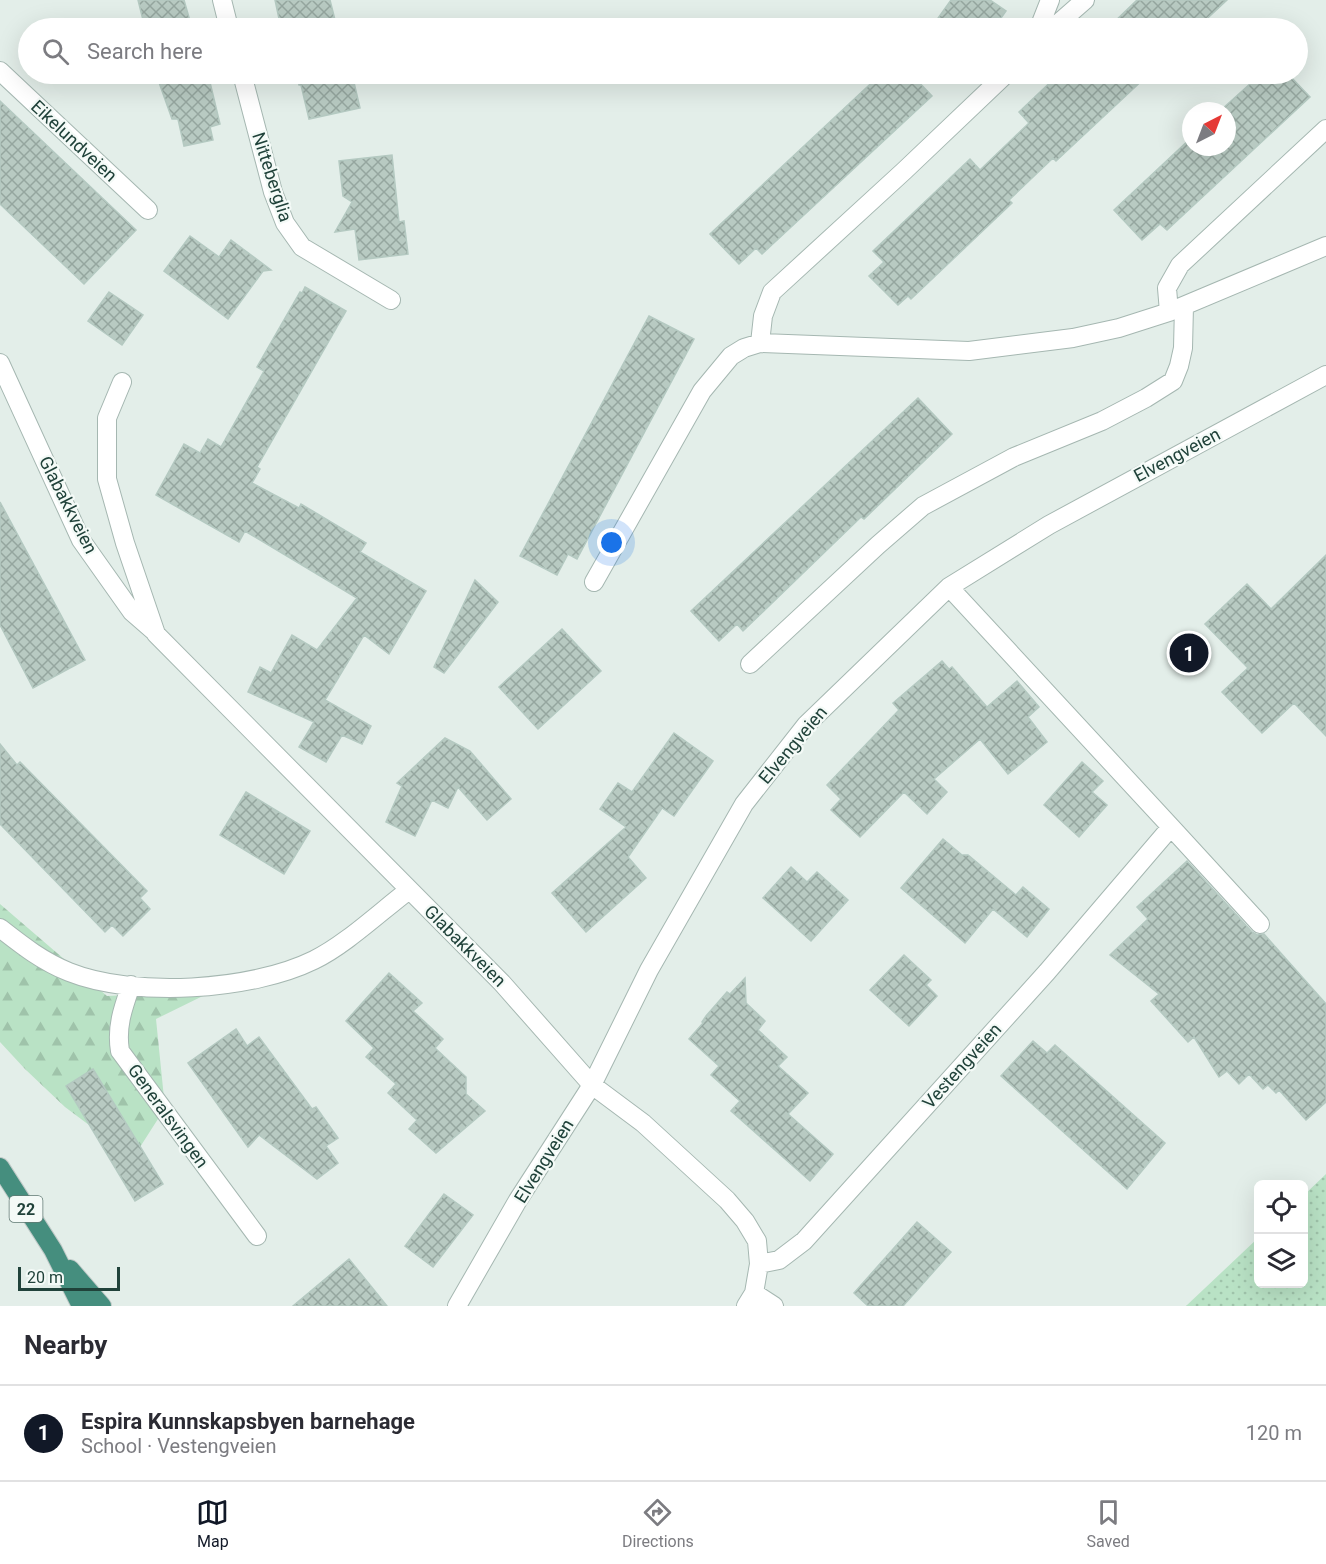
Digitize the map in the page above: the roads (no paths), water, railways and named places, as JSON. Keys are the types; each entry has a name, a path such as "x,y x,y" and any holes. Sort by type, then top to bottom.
{"highway":[{"name":"22","path":"0,1167 53,1250 81,1306"},
{"name":"22","path":"53,1250 102,1306"}],"street":[{"path":"222,0 226,18"},
{"path":"1043,18 1050,0"},
{"path":"1064,18 1085,0"},
{"name":"Eikelundveien","path":"0,71 148,210"},
{"name":"Nitteberglia","path":"245,84 273,192 285,223 302,247 391,300"},
{"path":"760,344 763,316 772,292 995,84"},
{"path":"750,664 923,506 1014,457 1102,421 1173,381 1184,348 1177,309 1167,288 1180,265 1326,129"},
{"path":"594,582 702,391 730,356 744,348 760,344 976,350 1073,338 1119,328 1177,309 1326,246"},
{"name":"Glabakkveien","path":"0,363 81,540 132,612 502,983 592,1085 643,1123 727,1200 746,1221 757,1241 759,1264"},
{"name":"Elvengveien","path":"457,1306 518,1200 592,1085 649,970 744,804 806,725 949,587 1049,525 1326,375"},
{"name":"Glabakkveien","path":"122,382 107,418 107,479 125,543 156,634"},
{"path":"949,587 1260,924"},
{"name":"Vestengveien","path":"759,1264 779,1260 804,1241 1047,972 1172,827"},
{"path":"0,928 35,956 84,977 150,987 200,987 282,974 315,960 409,891"},
{"name":"Generalsvingen","path":"131,985 117,1035 120,1051 257,1236"},
{"path":"759,1264 750,1299 774,1306"}],"place":[{"name":"Espira Kunnskapsbyen barnehage","path":"1189,653"}]}
